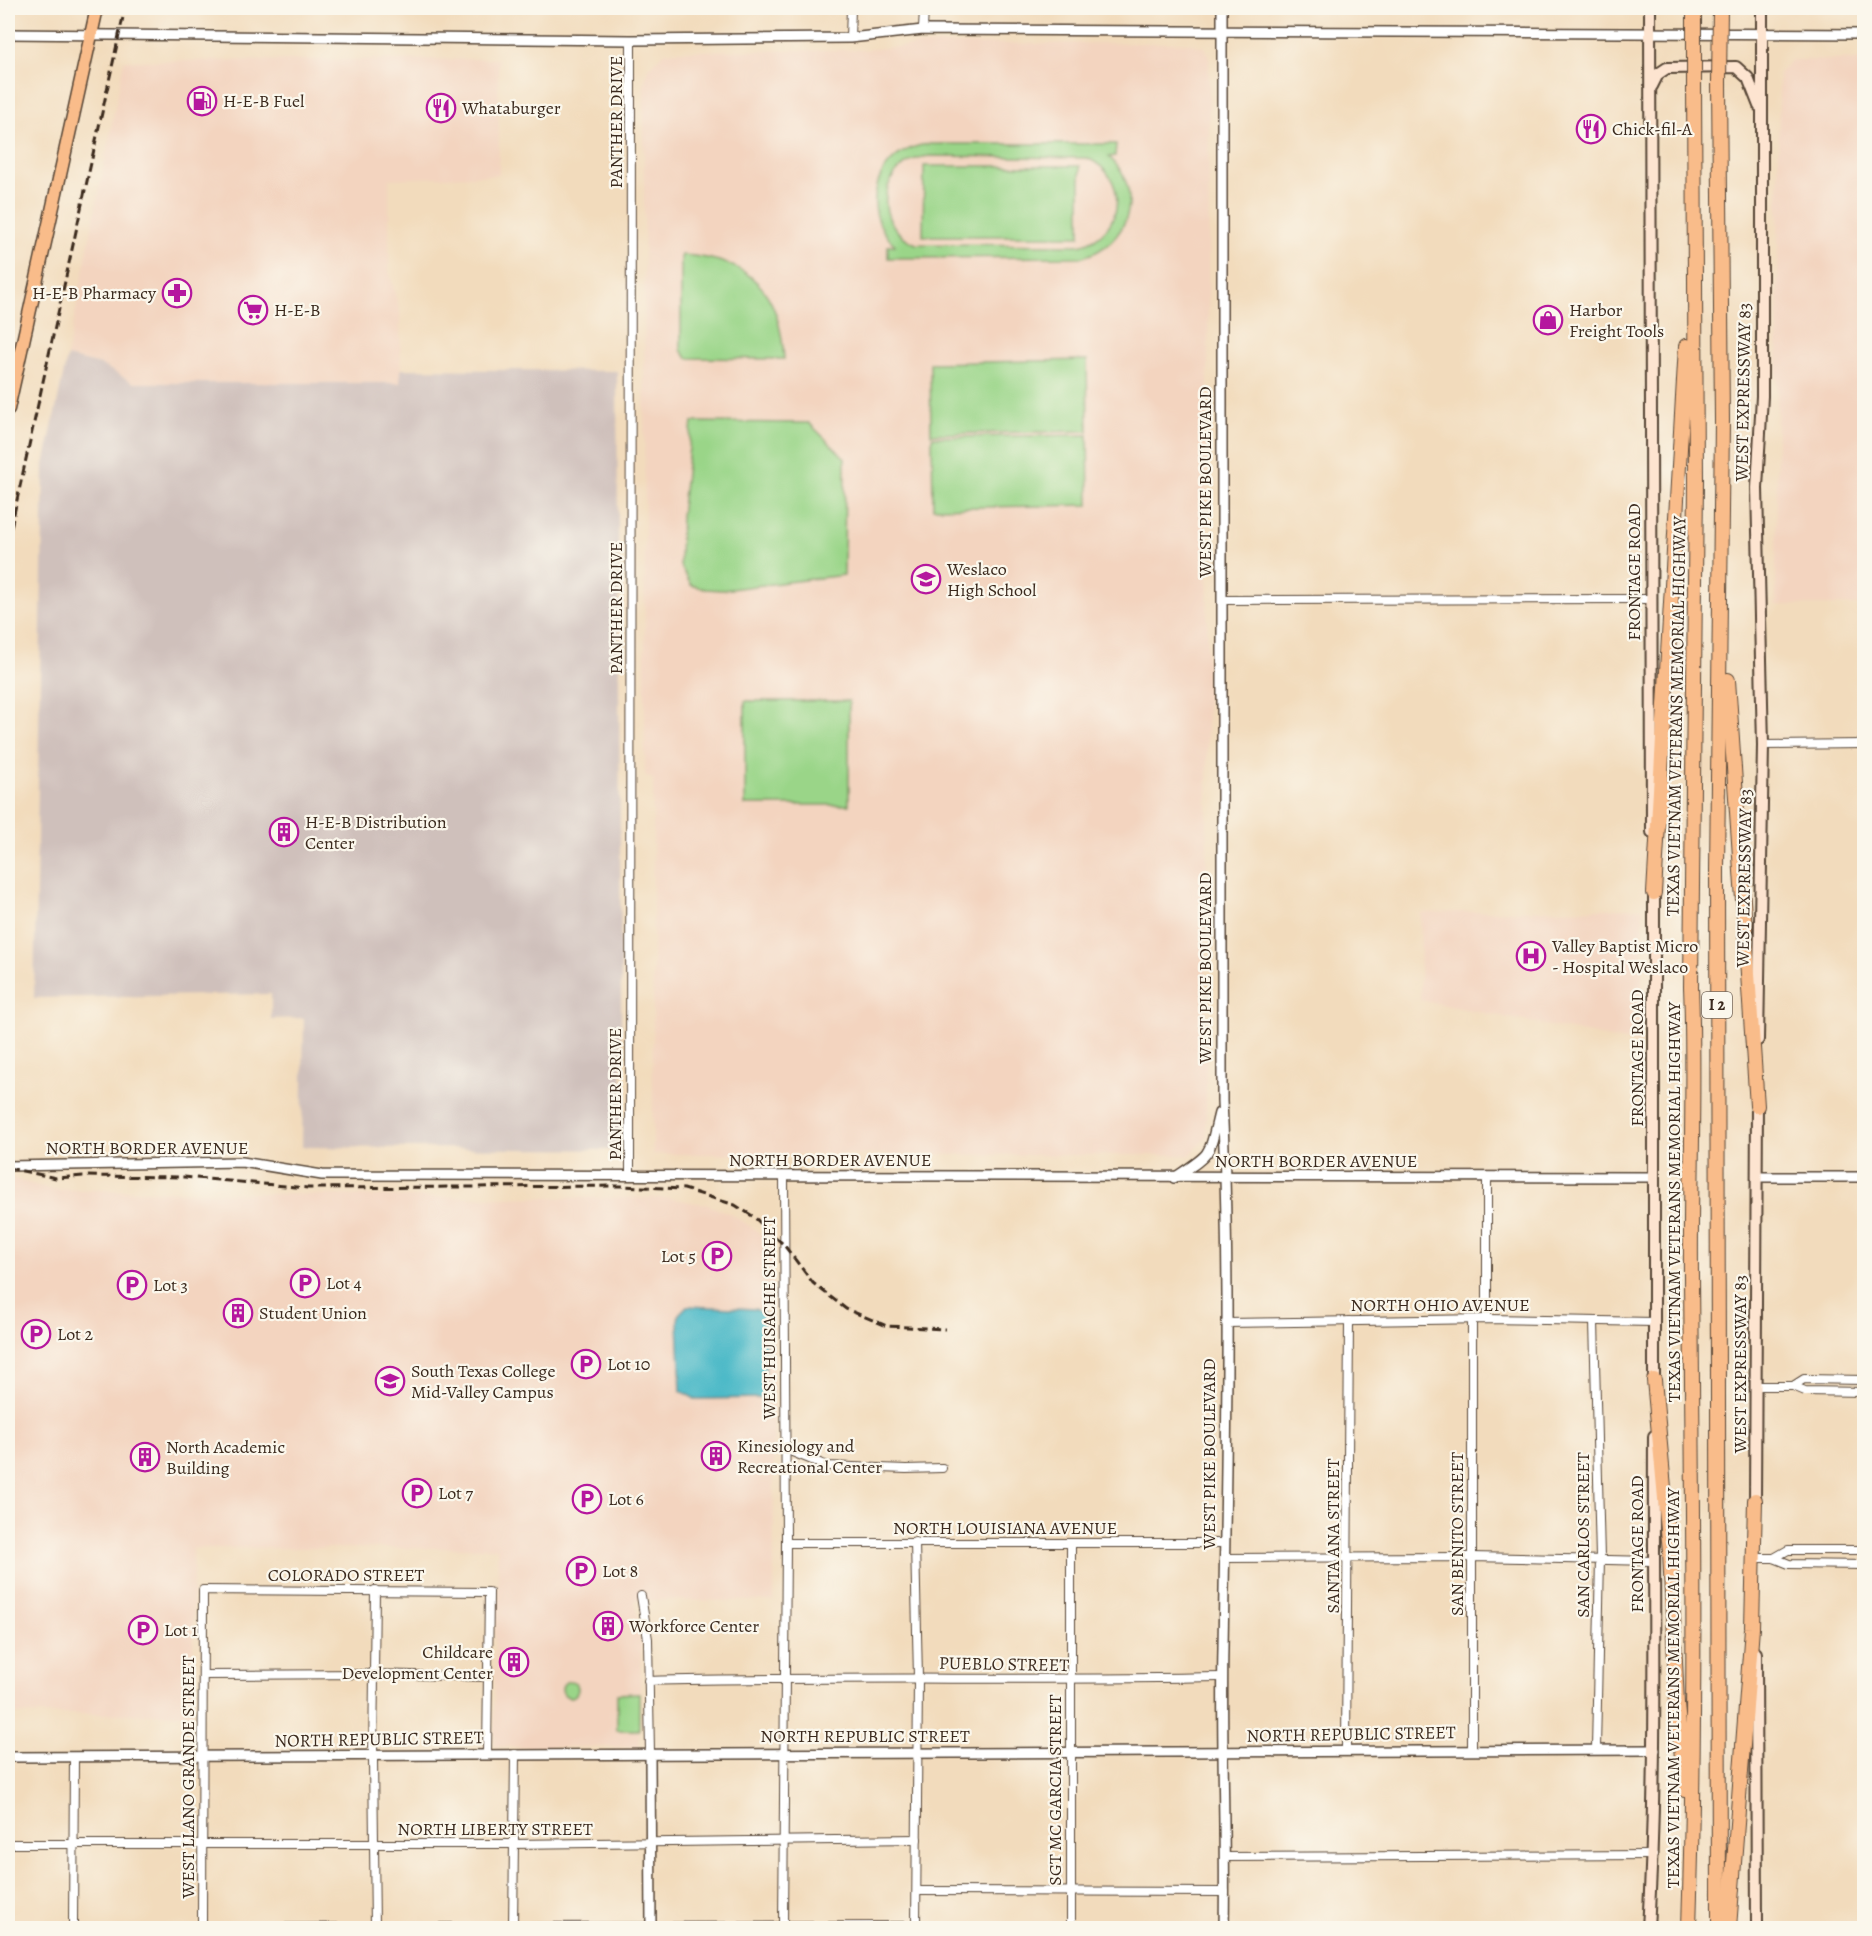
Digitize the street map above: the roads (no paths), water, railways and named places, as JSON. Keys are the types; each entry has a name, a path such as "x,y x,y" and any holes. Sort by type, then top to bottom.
{"highway":[{"name":"TEXAS VIETNAM VETERANS MEMORIAL HIGHWAY","path":"1689,1929 1691,1860 1690,1190 1694,1044 1691,975 1696,481 1692,218 1694,8"},
{"name":"I 2","path":"1719,1929 1720,8"},
{"path":"1654,893 1692,218"},
{"path":"1721,571 1757,1106"},
{"path":"1654,1380 1670,1552 1677,1704 1691,1860"},
{"path":"1729,1929 1752,1628 1755,1500"}],"main road":[{"path":"8,409 97,8"},
{"name":"FRONTAGE ROAD","path":"1648,1929 1653,1855 1655,1750 1654,893 1650,771 1650,8"},
{"name":"WEST EXPRESSWAY 83","path":"1757,1929 1755,1500 1757,1106 1763,745 1757,488 1762,396 1762,8"},
{"path":"1650,95 1658,74 1667,68 1728,65 1736,67 1748,78 1761,112"}],"street":[{"path":"849,38 851,8"},
{"path":"923,30 924,8"},
{"name":"WEST PIKE BOULEVARD","path":"1222,8 1222,1101 1226,1177 1224,1929"},
{"path":"8,34 632,40 849,38 923,30 1864,33"},
{"name":"PANTHER DRIVE","path":"630,1176 632,40"},
{"path":"1222,600 1650,599"},
{"path":"1763,745 1864,744"},
{"path":"1174,1178 1208,1155 1213,1143 1222,1101"},
{"name":"NORTH BORDER AVENUE","path":"8,1166 242,1162 322,1174 1174,1178 1653,1177"},
{"name":"WEST HUISACHE STREET","path":"783,1928 786,1543 784,1176"},
{"path":"1758,1177 1864,1177"},
{"path":"1486,1319 1487,1178"},
{"name":"NORTH OHIO AVENUE","path":"1226,1323 1486,1319 1653,1322"},
{"name":"SAN BENITO STREET","path":"1472,1320 1472,1749"},
{"name":"SANTA ANA STREET","path":"1346,1750 1348,1321"},
{"name":"SAN CARLOS STREET","path":"1594,1321 1600,1558 1596,1749"},
{"path":"1793,1386 1804,1379 1864,1380"},
{"path":"1756,1386 1793,1386 1805,1391 1864,1392"},
{"path":"785,1449 827,1466 942,1468"},
{"path":"161,1929 916,1927 918,1678 915,1542"},
{"name":"NORTH LOUISIANA AVENUE","path":"786,1543 1225,1543"},
{"name":"SGT MC GARCIA STREET","path":"1071,1544 1071,1929"},
{"path":"1774,1558 1788,1550 1864,1550"},
{"path":"1225,1558 1471,1557 1600,1558 1653,1561"},
{"path":"1755,1558 1774,1558 1789,1564 1864,1565"},
{"name":"COLORADO STREET","path":"202,1590 489,1592 488,1677"},
{"name":"WEST LLANO GRANDE STREET","path":"202,1590 202,1928"},
{"path":"375,1590 373,1758 375,1927"},
{"path":"642,1596 648,1639 651,1928"},
{"path":"203,1675 374,1674 488,1677 487,1754"},
{"name":"PUEBLO STREET","path":"648,1681 784,1678 1070,1680 1223,1677"},
{"name":"NORTH REPUBLIC STREET","path":"8,1757 373,1758 487,1754 783,1752 1655,1750"},
{"path":"513,1928 512,1844 515,1754"},
{"path":"73,1929 74,1757"},
{"name":"NORTH LIBERTY STREET","path":"8,1844 373,1845 917,1839"},
{"path":"1225,1857 1653,1855"},
{"path":"917,1891 1225,1892"}],"water":[{"path":"687,1306 755,1309 765,1314 765,1398 695,1399 681,1391 678,1321 679,1314"}],"railway":[{"path":"8,541 125,8"},
{"path":"8,1168 56,1178 184,1177 308,1188 623,1186 684,1189 735,1205 754,1217 784,1245 813,1283 846,1309 887,1326 945,1329"}],"place":[{"name":"H-E-B Fuel","path":"202,101"},
{"name":"Whataburger","path":"441,108"},
{"name":"Chick-fil-A","path":"1591,129"},
{"name":"H-E-B Pharmacy","path":"177,293"},
{"name":"H-E-B","path":"253,310"},
{"name":"Harbor Freight Tools","path":"1548,320"},
{"name":"Weslaco High School","path":"926,579"},
{"name":"H-E-B Distribution Center","path":"284,832"},
{"name":"Valley Baptist Micro - Hospital Weslaco","path":"1531,956"},
{"name":"Lot 5","path":"717,1256"},
{"name":"Lot 4","path":"305,1283"},
{"name":"Lot 3","path":"132,1285"},
{"name":"Student Union","path":"238,1313"},
{"name":"Lot 2","path":"36,1334"},
{"name":"Lot 10","path":"586,1364"},
{"name":"South Texas College Mid-Valley Campus","path":"390,1381"},
{"name":"Kinesiology and Recreational Center","path":"716,1456"},
{"name":"North Academic Building","path":"145,1457"},
{"name":"Lot 7","path":"417,1493"},
{"name":"Lot 6","path":"587,1499"},
{"name":"Lot 8","path":"581,1571"},
{"name":"Workforce Center","path":"608,1626"},
{"name":"Lot 1","path":"143,1630"},
{"name":"Childcare Development Center","path":"514,1662"}]}
